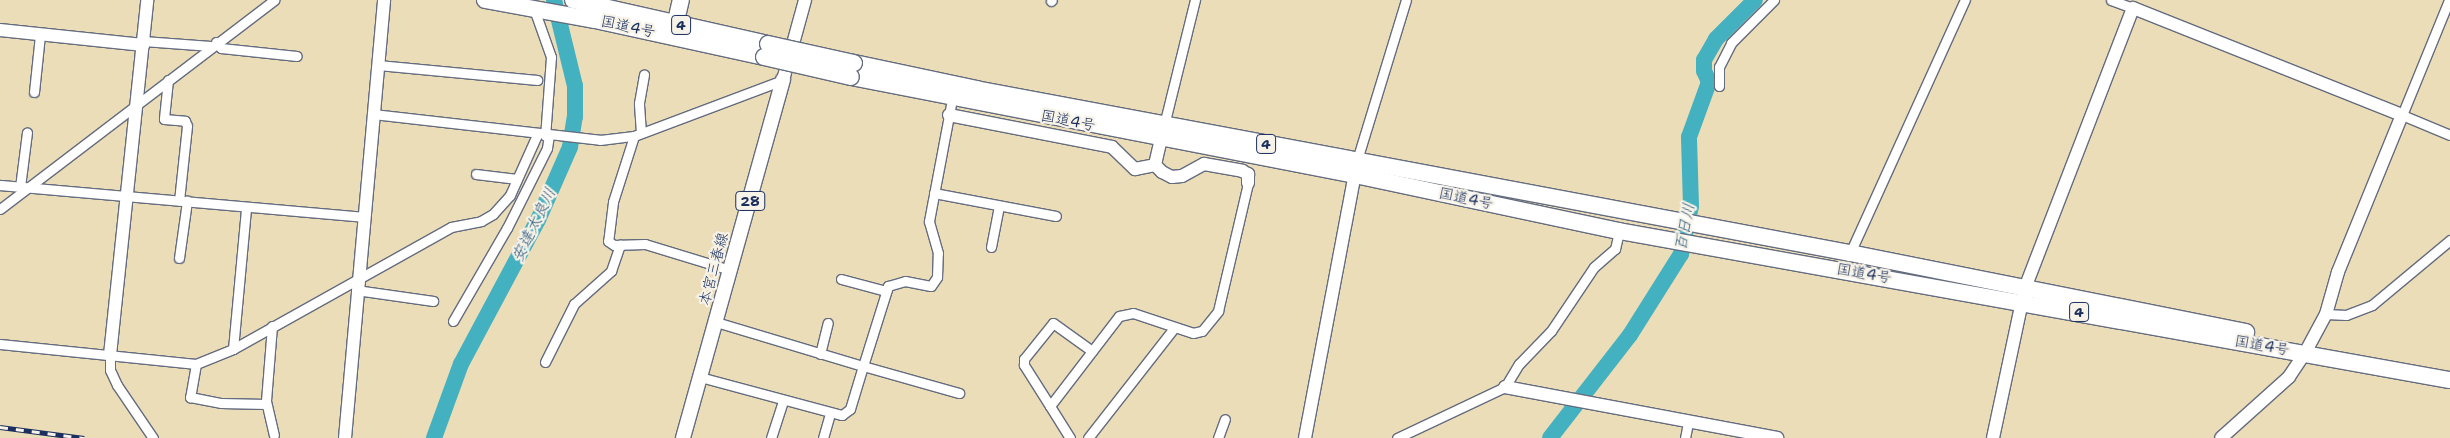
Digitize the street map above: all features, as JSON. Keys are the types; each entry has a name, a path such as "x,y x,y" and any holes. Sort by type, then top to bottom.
{"highway":[{"name":"国道4号","path":"485,0 536,9 598,8"},
{"name":"国道4号","path":"573,0 674,30 852,70 1356,168 1850,253 2023,294 2307,349 2450,380"},
{"path":"674,30 681,0"},
{"name":"国道4号","path":"852,70 952,99 1163,132"},
{"name":"国道4号","path":"1356,168 1619,231 1708,247 2023,294"},
{"name":"国道4号","path":"2307,349 2450,372"}],"main road":[{"name":"本宮三春線","path":"683,438 783,80"}],"street":[{"path":"147,0 110,370 116,385 153,438"},
{"path":"0,208 24,188 136,107 214,43 274,0"},
{"path":"345,438 356,290 384,0"},
{"path":"373,114 546,136 600,140 638,134 783,80 806,0"},
{"path":"1155,165 1195,0"},
{"path":"1305,438 1356,168 1406,0"},
{"path":"1719,86 1722,58 1731,44 1774,0"},
{"path":"1850,253 1965,0"},
{"path":"2111,0 2450,135"},
{"path":"2221,438 2289,377 2326,314 2338,272 2449,0"},
{"path":"1993,438 2023,294 2133,8"},
{"path":"453,320 507,228 547,148 546,136 551,57 536,9"},
{"path":"0,30 143,43 214,43 221,48 297,56"},
{"path":"34,92 40,35"},
{"path":"378,65 537,80"},
{"path":"644,74 639,103 638,134 611,216 608,241 620,244 645,244 730,270"},
{"path":"168,80 164,119 184,121 187,126 179,258"},
{"path":"700,377 830,413 842,415 850,410 886,291 895,282 931,286 937,277 938,253 929,221 952,99"},
{"path":"948,115 1112,147 1135,169 1155,165 1172,177 1204,164 1232,168 1248,174 1248,183 1232,244 1222,305 1202,331 1193,333 1125,312 1050,406"},
{"path":"24,188 27,132"},
{"path":"0,344 196,364 233,349 358,277 451,227 480,221 494,214 503,206 517,179 546,136"},
{"path":"476,174 517,179"},
{"path":"0,185 183,201 246,209 364,217"},
{"path":"934,193 1056,216"},
{"path":"991,247 999,206"},
{"path":"233,349 246,209"},
{"path":"1505,387 1519,364 1551,331 1594,267 1615,249 1619,231"},
{"path":"2326,314 2346,315 2372,305 2450,240"},
{"path":"545,362 574,304 611,271 620,244"},
{"path":"841,279 886,291"},
{"path":"356,290 433,300"},
{"path":"716,322 820,354 959,392"},
{"path":"820,354 828,323"},
{"path":"1070,438 1024,365 1024,359 1053,323 1092,351"},
{"path":"272,326 266,404 274,434"},
{"path":"1088,438 1174,328"},
{"path":"196,364 190,397 221,403 266,404"},
{"path":"1397,438 1494,389 1505,387 1567,396 1688,422 1777,438"},
{"path":"771,438 782,400"},
{"path":"823,438 830,413"},
{"path":"1218,438 1225,419"},
{"path":"1685,438 1688,422"}],"waterway":[{"name":"安達太良川","path":"434,438 461,364 538,220 570,147 575,117 575,86 554,0"},
{"name":"百日川","path":"1550,438 1630,335 1681,254 1691,206 1689,137 1709,82 1704,71 1704,60 1716,39 1755,0"}],"railway":[{"path":"0,427 84,438"}]}
